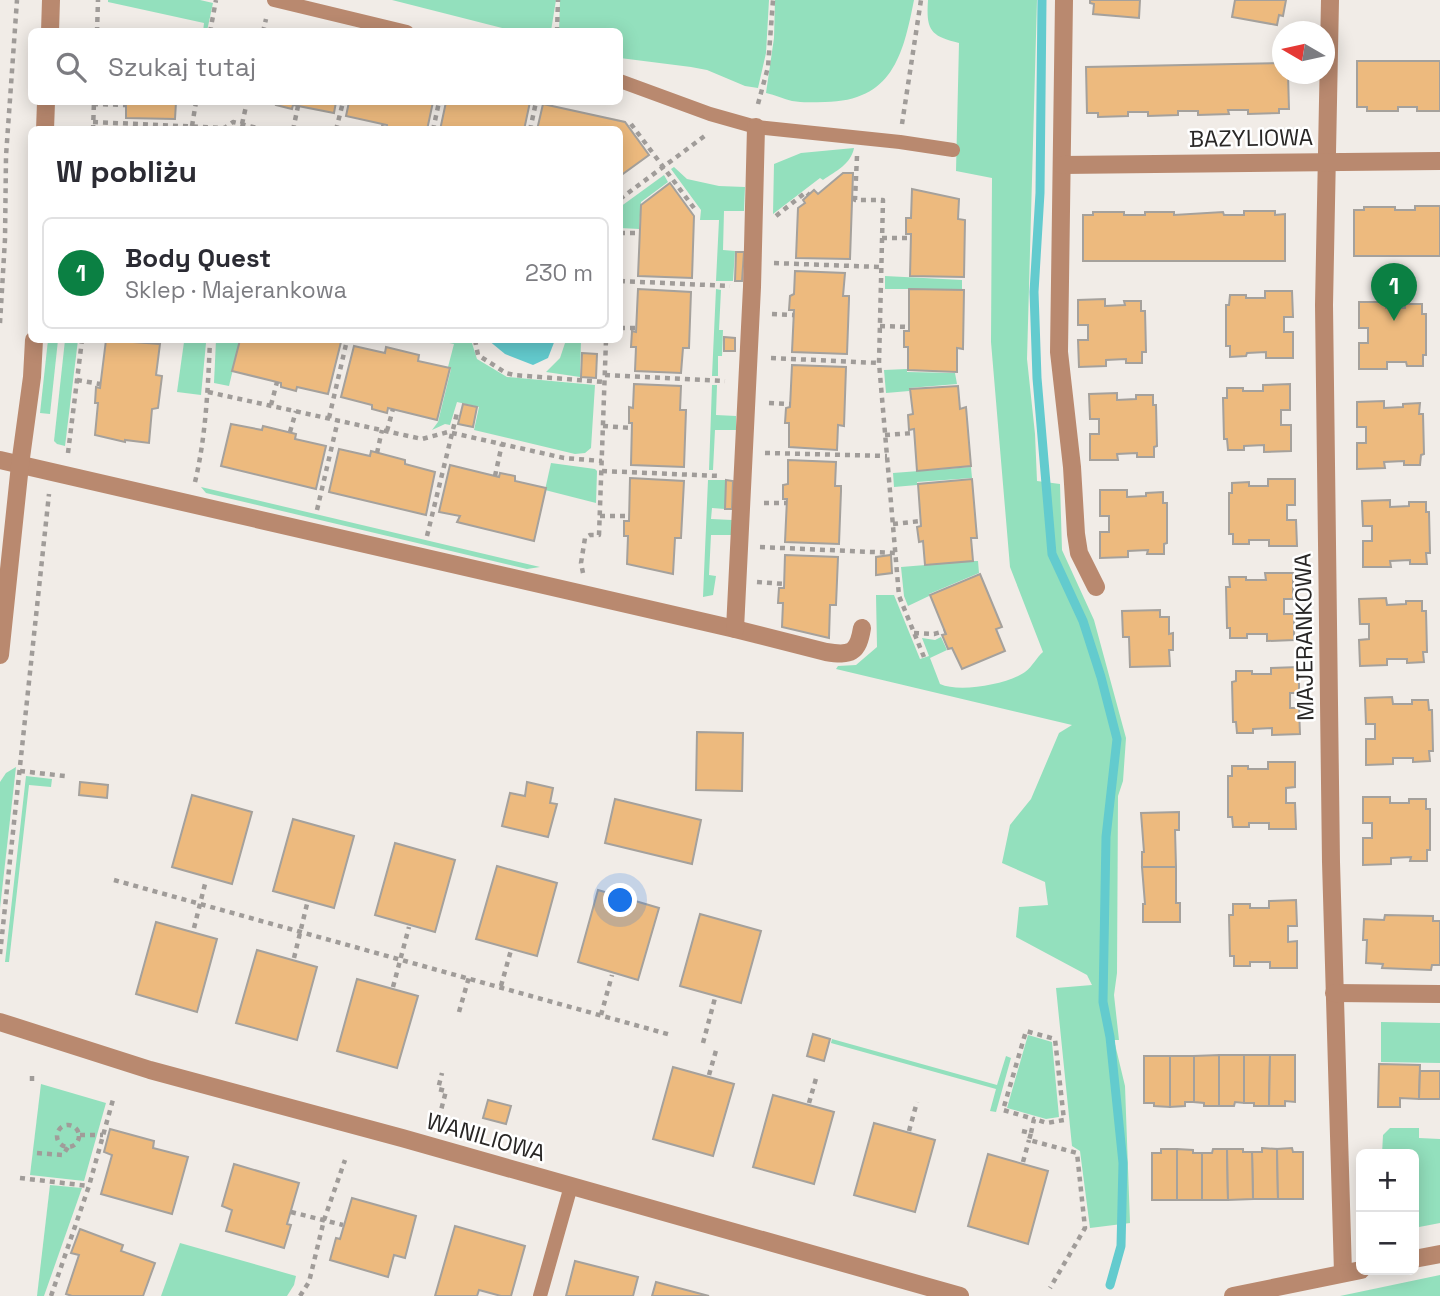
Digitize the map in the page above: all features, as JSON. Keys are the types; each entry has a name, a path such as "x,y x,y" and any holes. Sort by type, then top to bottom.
{"street":[{"path":"50,28 51,0"},
{"path":"1064,0 1059,352 1072,467 1076,534 1080,553 1096,587"},
{"name":"MAJERANKOWA","path":"1330,0 1324,344 1334,993 1343,1273"},
{"path":"45,126 46,105"},
{"path":"735,629 752,287 754,126"},
{"name":"BAZYLIOWA","path":"1062,165 1440,161"},
{"path":"0,654 34,343"},
{"path":"0,460 840,655 850,653 858,645 862,628"},
{"path":"1334,993 1440,994"},
{"name":"WANILIOWA","path":"0,1022 150,1070 960,1296"},
{"path":"1419,1258 1440,1254"},
{"path":"1233,1296 1356,1271"}],"lane":[{"path":"274,0 390,28"},
{"path":"623,82 710,114 754,126 953,150"},
{"path":"540,1296 570,1186"}],"path":[{"path":"0,323 6,156 17,0"},
{"path":"97,28 98,0"},
{"path":"211,28 216,0"},
{"path":"557,28 558,0"},
{"path":"754,126 768,66 773,0"},
{"path":"900,142 921,0"},
{"path":"93,126 94,105"},
{"path":"93,122 192,126 196,105"},
{"path":"242,124 246,105"},
{"path":"337,126 342,105"},
{"path":"434,126 438,105"},
{"path":"531,126 535,105"},
{"path":"294,126 298,106"},
{"path":"623,197 706,135 710,114"},
{"path":"227,126 233,122 250,126"},
{"path":"631,124 683,197 694,208"},
{"path":"857,138 855,200 883,200 879,363 895,553 899,596 924,657"},
{"path":"768,218 774,217 806,192 809,195"},
{"path":"623,233 640,233"},
{"path":"881,238 911,238"},
{"path":"766,263 880,267"},
{"path":"623,281 752,287"},
{"path":"764,313 793,315"},
{"path":"880,326 909,327"},
{"path":"623,328 636,328"},
{"path":"68,453 82,343"},
{"path":"191,504 201,459 211,343"},
{"path":"329,418 346,343"},
{"path":"476,343 478,355 506,373 604,382"},
{"path":"583,574 581,563 585,538 599,535 606,343"},
{"path":"762,358 879,363"},
{"path":"605,375 747,382"},
{"path":"77,380 100,384"},
{"path":"271,405 276,382"},
{"path":"208,392 426,440 444,432 564,458 602,461"},
{"path":"761,402 790,404"},
{"path":"377,453 393,410"},
{"path":"290,432 296,411"},
{"path":"427,537 457,413 461,414"},
{"path":"317,511 338,420"},
{"path":"603,426 632,428"},
{"path":"885,435 914,433"},
{"path":"495,476 502,444"},
{"path":"759,452 887,456"},
{"path":"602,471 742,476"},
{"path":"0,954 51,472"},
{"path":"757,502 787,503"},
{"path":"600,516 629,516"},
{"path":"893,524 921,521"},
{"path":"755,547 895,553"},
{"path":"753,582 784,584"},
{"path":"914,633 934,634 945,631"},
{"path":"20,771 65,776"},
{"path":"114,880 671,1035"},
{"path":"194,928 206,880"},
{"path":"294,958 307,904"},
{"path":"393,987 409,927"},
{"path":"501,986 511,950"},
{"path":"601,1015 612,975"},
{"path":"459,1012 469,977"},
{"path":"703,1043 715,998"},
{"path":"1026,1031 1055,1040 1064,1120 1047,1123 1034,1119 1003,1111 1026,1031"},
{"path":"709,1075 717,1047"},
{"path":"439,1118 446,1091 438,1089 442,1073"},
{"path":"32,1074 32,1081"},
{"path":"809,1102 817,1075"},
{"path":"51,1296 89,1186 114,1096"},
{"path":"909,1131 917,1102"},
{"path":"1023,1162 1034,1119"},
{"path":"71,1125 77,1128 80,1135 76,1145 68,1147 57,1139 57,1128 71,1125"},
{"path":"1022,1131 1031,1133"},
{"path":"80,1135 103,1135"},
{"path":"1028,1140 1077,1153 1085,1228 1050,1288"},
{"path":"37,1153 63,1155 68,1147"},
{"path":"300,1296 309,1282 324,1220 345,1160"},
{"path":"20,1178 89,1186"},
{"path":"291,1212 342,1225"}],"green space":[{"path":"200,0 213,3 208,28 203,28 204,23 108,2"},
{"path":"392,0 556,0 551,28 502,28"},
{"path":"560,0 769,0 766,53 758,88 745,86 707,70 623,58 623,28 559,28"},
{"path":"775,0 914,0 899,57 880,84 866,94 848,100 808,102 792,101 766,93 774,38"},
{"path":"928,0 1037,0 1027,359 1037,481 1060,484 1062,550 1094,620 1126,738 1123,781 1118,796 1117,973 1114,995 1119,1040 1114,1040 1125,1086 1130,1223 1090,1228 1080,1151 1072,1146 1056,988 1092,985 1087,975 1016,937 1019,907 1048,905 1045,882 1002,863 1010,825 1031,799 1059,733 1072,725 836,669 838,666 856,665 877,647 876,595 894,595 920,659 929,656 922,638 935,640 941,637 947,650 930,658 940,684 959,688 984,686 1007,680 1025,672 1043,652 1010,567 991,342 992,178 956,171 959,43 942,38 932,30 928,18"},
{"path":"854,148 842,167 823,180 820,178 773,214 774,164 801,153"},
{"path":"674,167 687,179 719,186 745,187 744,211 724,211 723,250 735,251 733,281 716,281 719,220 700,220 701,210 671,169"},
{"path":"664,175 668,182 641,202 639,229 623,228 623,205"},
{"path":"885,276 962,280 962,289 885,289"},
{"path":"716,289 721,290 719,330 723,330 722,356 718,356 718,376 712,376"},
{"path":"48,343 58,343 50,414 40,413"},
{"path":"65,343 78,343 65,446 54,441"},
{"path":"184,343 206,343 201,395 177,392"},
{"path":"216,343 239,343 229,386 214,383"},
{"path":"449,343 472,343 477,359 507,377 595,385 591,448 585,453 575,454 474,430 479,407 457,402 450,425 445,424 432,430 438,422 454,344"},
{"path":"565,343 581,343 580,377 546,372 560,358"},
{"path":"907,369 907,372 955,373 957,384 886,393 884,370"},
{"path":"712,385 717,385 716,415 736,416 736,430 715,430 713,470 709,470"},
{"path":"551,463 595,469 596,503 545,490"},
{"path":"971,467 972,478 917,482 917,485 894,487 893,473"},
{"path":"708,480 726,480 725,509 712,508 711,519 732,520 732,535 711,535 709,575 716,576 713,595 703,597"},
{"path":"201,487 540,567 527,569 206,493"},
{"path":"978,561 979,573 908,606 904,596 901,567"},
{"path":"16,767 0,908 0,782 6,773"},
{"path":"26,776 52,779 51,787 29,785 9,962 5,962"},
{"path":"1381,1022 1440,1023 1440,1063 1381,1062"},
{"path":"1028,1035 1052,1042 1059,1117 1046,1119 1007,1108"},
{"path":"832,1039 997,1085 1006,1056 1011,1058 996,1112 990,1111 996,1089 831,1043"},
{"path":"41,1084 106,1103 84,1181 30,1175"},
{"path":"1390,1128 1419,1128 1419,1138 1440,1139 1440,1223 1419,1227 1419,1149 1382,1149 1383,1135"},
{"path":"50,1185 82,1188 44,1296 37,1296"},
{"path":"180,1243 296,1276 294,1285 287,1296 161,1296"},
{"path":"1440,1275 1440,1296 1340,1296"}],"water":[{"path":"492,343 554,343 548,358 533,365 505,354"}],"building":[{"path":"1090,0 1140,0 1139,18 1093,14 1094,4 1090,3"},
{"path":"1235,0 1286,0 1283,16 1279,15 1278,21 1272,21 1272,24 1232,17"},
{"path":"1357,61 1440,61 1440,111 1417,111 1417,107 1398,107 1398,111 1367,111 1367,107 1357,107"},
{"path":"1272,63 1272,84 1288,84 1289,109 1279,109 1279,113 1248,114 1248,110 1228,110 1229,114 1198,115 1198,111 1178,111 1178,115 1148,116 1148,112 1128,112 1128,116 1098,117 1098,113 1087,113 1086,67"},
{"path":"126,105 176,105 175,119 126,118"},
{"path":"276,105 293,105 292,109"},
{"path":"293,105 335,105 334,113"},
{"path":"348,105 432,105 428,126 387,126 346,116"},
{"path":"445,105 529,105 525,126 441,126"},
{"path":"543,105 625,122 649,155 623,174 623,126 538,126"},
{"path":"843,173 853,173 850,259 796,258 798,208 814,190 818,194"},
{"path":"670,183 694,216 692,278 638,276 641,205"},
{"path":"912,189 959,199 958,219 965,220 964,277 910,276 911,234 906,234 906,218 911,218"},
{"path":"1415,206 1440,206 1440,256 1354,256 1354,210 1364,210 1364,207 1395,207 1395,210 1415,210"},
{"path":"1244,211 1275,211 1275,215 1285,214 1285,261 1083,261 1083,215 1093,215 1093,212 1145,215 1145,212 1174,212 1174,215 1223,212 1224,215 1244,215"},
{"path":"736,252 744,252 742,281 735,281"},
{"path":"795,271 845,273 843,296 849,296 847,354 792,352 794,310 789,310 790,296 794,294"},
{"path":"638,289 691,292 689,348 683,348 681,373 635,371 636,347 631,347 632,331 636,332"},
{"path":"909,289 964,290 963,349 957,348 957,372 908,370 908,347 904,347 904,331 909,331"},
{"path":"1265,291 1292,291 1293,317 1284,317 1284,332 1293,332 1293,358 1266,358 1266,352 1230,357 1230,346 1226,346 1226,305 1229,305 1230,295 1265,298"},
{"path":"1105,299 1105,306 1125,305 1124,301 1141,301 1141,311 1145,311 1146,352 1142,352 1142,363 1126,363 1126,359 1106,360 1106,366 1079,367 1078,340 1088,340 1088,325 1078,325 1078,300"},
{"path":"1359,302 1386,302 1386,308 1422,304 1422,314 1426,314 1426,355 1423,355 1423,366 1387,362 1387,369 1359,369 1359,343 1368,343 1368,328 1359,328"},
{"path":"724,337 735,338 735,351 724,351"},
{"path":"106,343 160,344 156,375 162,376 158,408 152,409 149,443 125,442 95,435 98,403 95,403 96,387 100,388"},
{"path":"239,343 341,343 328,394 297,387 296,391 281,387 281,383 232,371"},
{"path":"354,346 385,353 386,347 419,355 418,361 450,368 437,420 388,408 387,413 372,409 372,405 341,397"},
{"path":"582,353 597,354 596,378 581,377"},
{"path":"792,365 846,367 844,426 838,425 837,450 789,447 789,423 785,423 786,408 790,407"},
{"path":"634,384 681,386 680,410 686,410 684,467 631,465 632,423 629,423 629,407 633,408"},
{"path":"1290,384 1290,410 1281,410 1281,425 1291,425 1291,451 1264,452 1264,445 1244,446 1244,450 1228,450 1227,439 1224,439 1223,398 1227,398 1227,388 1263,391 1263,385"},
{"path":"958,386 960,409 966,407 971,466 917,471 914,429 909,430 908,415 913,414 910,389"},
{"path":"1117,393 1117,400 1136,399 1136,395 1153,395 1153,405 1156,405 1157,446 1154,447 1154,457 1137,457 1137,453 1117,454 1118,460 1090,460 1090,434 1099,434 1099,419 1090,419 1089,394"},
{"path":"1384,401 1384,408 1420,403 1419,414 1423,414 1424,454 1421,455 1420,465 1404,465 1404,461 1384,462 1385,468 1357,469 1357,443 1366,443 1366,427 1357,427 1357,402"},
{"path":"463,404 477,407 473,427 458,424"},
{"path":"231,424 262,430 263,426 296,434 295,439 326,446 316,489 221,466"},
{"path":"339,449 370,456 371,451 435,472 426,515 329,492"},
{"path":"788,460 836,462 835,486 841,486 839,544 785,542 787,499 783,499 783,485 788,484"},
{"path":"450,465 499,477 500,473 515,476 515,481 546,488 534,541 457,522 460,516 439,512"},
{"path":"630,478 684,481 681,538 675,538 673,574 627,564 628,536 624,536 624,521 629,521"},
{"path":"972,479 977,538 971,538 973,561 925,565 923,541 919,542 917,527 921,526 918,484"},
{"path":"1268,479 1295,479 1295,505 1287,505 1287,520 1296,520 1297,546 1269,546 1269,540 1249,540 1249,544 1233,544 1233,534 1229,534 1229,493 1232,493 1232,483 1249,482 1249,486 1268,486"},
{"path":"726,480 733,481 732,509 725,509"},
{"path":"1100,490 1127,490 1127,497 1163,492 1163,503 1167,503 1167,543 1164,544 1164,554 1147,554 1148,550 1128,551 1128,557 1100,558 1100,532 1109,532 1109,516 1100,516"},
{"path":"1390,500 1390,507 1409,506 1409,502 1426,502 1426,512 1429,512 1430,553 1426,553 1427,564 1410,564 1410,560 1390,561 1391,567 1363,567 1363,541 1372,541 1372,526 1363,526 1362,501"},
{"path":"785,555 838,557 836,605 830,605 829,638 782,627 783,603 778,603 779,588 784,588"},
{"path":"891,555 892,573 876,575 876,557"},
{"path":"1265,573 1293,573 1293,599 1284,599 1284,614 1294,614 1294,640 1267,641 1267,634 1247,634 1247,638 1230,638 1230,628 1227,628 1226,587 1230,587 1229,577 1266,580"},
{"path":"980,574 1002,627 996,629 1005,651 962,669 952,648 948,649 942,635 946,634 930,595"},
{"path":"1386,598 1387,605 1422,601 1422,611 1426,611 1427,652 1423,652 1424,662 1407,663 1407,659 1387,659 1387,665 1360,666 1359,640 1369,639 1369,624 1360,624 1359,599"},
{"path":"1160,610 1160,617 1169,617 1169,634 1173,633 1173,650 1169,650 1170,666 1130,667 1129,637 1123,637 1122,611"},
{"path":"1299,667 1299,693 1290,693 1290,708 1299,708 1300,734 1272,735 1272,728 1253,729 1253,733 1237,733 1236,722 1233,722 1232,682 1236,681 1236,671 1271,674 1271,668"},
{"path":"1392,697 1393,704 1412,704 1412,700 1428,700 1429,710 1432,710 1433,751 1429,751 1430,761 1413,762 1413,758 1393,758 1393,764 1366,765 1366,739 1375,739 1375,724 1366,724 1365,698"},
{"path":"697,732 743,733 742,791 696,790"},
{"path":"1268,762 1295,762 1295,787 1286,788 1286,803 1295,803 1296,829 1269,829 1269,823 1249,823 1249,827 1233,827 1232,817 1228,817 1228,776 1232,776 1232,766 1268,769"},
{"path":"80,782 108,785 107,798 79,795"},
{"path":"527,782 553,788 550,803 557,804 548,837 502,826 510,793 525,796"},
{"path":"192,795 252,812 232,884 172,867"},
{"path":"1363,797 1390,797 1390,803 1426,799 1426,809 1430,809 1430,850 1427,850 1427,861 1410,861 1411,857 1391,858 1391,864 1363,865 1363,838 1372,838 1372,823 1363,823"},
{"path":"615,799 701,820 692,864 605,843"},
{"path":"1179,812 1179,830 1175,830 1176,867 1142,867 1144,852 1141,813"},
{"path":"293,819 354,836 334,908 273,891"},
{"path":"395,843 455,860 435,932 375,915"},
{"path":"497,866 557,883 537,956 476,939"},
{"path":"1142,867 1176,867 1176,903 1180,903 1180,922 1143,922 1145,904"},
{"path":"598,890 659,908 638,980 578,962"},
{"path":"1296,900 1297,926 1288,926 1288,942 1297,941 1297,968 1270,968 1270,962 1250,962 1250,966 1234,966 1234,956 1230,956 1229,915 1233,915 1233,904 1269,908 1269,901"},
{"path":"700,914 761,931 741,1003 680,986"},
{"path":"1385,915 1433,916 1433,921 1440,921 1440,965 1432,965 1431,970 1382,968 1383,964 1366,963 1364,919 1384,920"},
{"path":"156,922 217,939 197,1012 136,994"},
{"path":"257,950 317,967 297,1040 236,1023"},
{"path":"357,979 418,996 397,1068 337,1051"},
{"path":"813,1034 830,1039 824,1061 807,1056"},
{"path":"1219,1055 1219,1106 1204,1106 1204,1103 1194,1102 1194,1056"},
{"path":"1219,1055 1244,1055 1244,1103 1219,1106"},
{"path":"1244,1055 1270,1055 1269,1106 1244,1103"},
{"path":"1270,1055 1295,1055 1295,1102 1285,1101 1285,1106 1269,1106"},
{"path":"1144,1056 1170,1056 1170,1107 1144,1103"},
{"path":"1170,1056 1194,1056 1194,1102 1185,1102 1185,1106 1170,1107"},
{"path":"1379,1064 1420,1065 1419,1099 1400,1098 1400,1107 1378,1107"},
{"path":"673,1067 734,1084 713,1156 653,1139"},
{"path":"1420,1071 1440,1071 1440,1099 1419,1099"},
{"path":"773,1095 834,1112 814,1184 753,1167"},
{"path":"488,1100 511,1106 506,1124 483,1118"},
{"path":"874,1123 935,1140 915,1212 854,1195"},
{"path":"110,1129 154,1141 153,1148 188,1157 172,1214 101,1194 112,1155 104,1152"},
{"path":"1262,1148 1277,1149 1278,1199 1253,1199 1252,1152 1262,1152"},
{"path":"1292,1148 1293,1152 1303,1152 1303,1199 1278,1199 1277,1149"},
{"path":"1161,1149 1177,1149 1177,1200 1152,1200 1152,1153 1161,1153"},
{"path":"1177,1149 1202,1153 1202,1200 1177,1200"},
{"path":"1213,1149 1227,1149 1228,1200 1202,1200 1202,1153 1212,1153"},
{"path":"1227,1149 1252,1152 1253,1199 1228,1200"},
{"path":"988,1154 1048,1171 1028,1244 968,1226"},
{"path":"234,1164 299,1183 287,1224 291,1225 284,1248 226,1231 232,1210 222,1206"},
{"path":"352,1198 416,1216 405,1258 394,1255 388,1277 330,1260 336,1238 340,1239"},
{"path":"455,1226 525,1246 511,1296 479,1290 477,1296 435,1296"},
{"path":"80,1229 123,1245 121,1251 155,1263 143,1296 66,1294 79,1255 71,1253"},
{"path":"575,1261 638,1277 633,1296 566,1296"},
{"path":"656,1282 709,1296 652,1296"}],"waterway":[{"path":"1042,0 1040,193 1034,292 1037,378 1052,554 1083,621 1117,739 1106,837 1103,1002 1110,1037 1123,1163 1121,1246 1110,1285"}],"place":[{"name":"Body Quest","path":"1394,321"}]}
